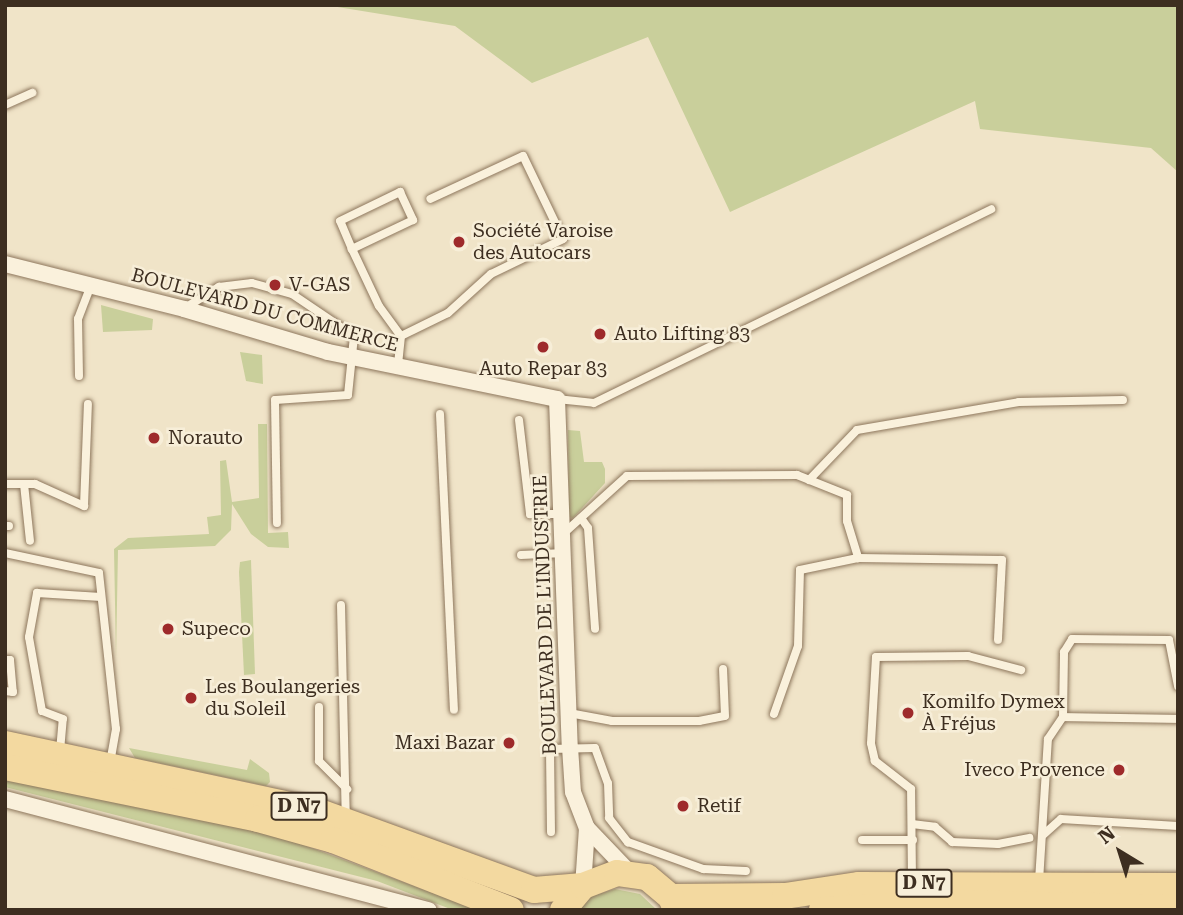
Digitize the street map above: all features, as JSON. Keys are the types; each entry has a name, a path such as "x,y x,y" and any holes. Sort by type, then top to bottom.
{"main road":[{"name":"D N7","path":"5,744 314,810 513,884 549,892 583,886"},
{"name":"D N7","path":"5,767 258,818 333,840 511,910"},
{"path":"563,910 583,886 597,877 631,873 647,877 673,904"},
{"name":"D N7","path":"673,904 785,896 859,885 1178,886"},
{"name":"D N7","path":"822,910 961,903 1178,908"}],"street":[{"name":"BOULEVARD DU COMMERCE","path":"5,264 184,309 351,357 557,399"},
{"name":"BOULEVARD DE L'INDUSTRIE","path":"557,399 573,792 587,828 631,873"},
{"path":"5,799 307,874 429,910"},
{"name":"BOULEVARD DE L'INDUSTRIE","path":"583,886 587,828"}],"lane":[{"path":"5,105 32,93"},
{"path":"401,336 448,313 491,275 563,239 523,156 430,200"},
{"path":"352,249 413,220 400,192 340,221 352,249 379,306 401,336 398,367"},
{"path":"557,399 594,403 991,209"},
{"path":"184,309 219,287 252,283 292,294 354,336 348,395 275,400 277,523"},
{"path":"79,376 78,319 91,285"},
{"path":"809,480 857,430 1019,402 1122,400"},
{"path":"5,484 35,484 85,506 88,404"},
{"path":"440,414 454,710"},
{"path":"519,420 530,514 563,514"},
{"path":"563,534 627,476 797,475 847,495 847,521 858,558"},
{"path":"24,484 30,541"},
{"path":"581,518 589,528 595,629"},
{"path":"5,553 99,573 116,729 109,766"},
{"path":"521,555 564,553"},
{"path":"774,714 798,646 800,570 858,558 1002,560 998,640"},
{"path":"59,756 63,719 42,711 29,637 37,593 101,597"},
{"path":"341,605 347,789 345,821"},
{"path":"1039,884 1048,739 1063,717 1065,652 1072,639 1169,640 1178,686"},
{"path":"912,884 911,789 875,761 871,743 876,657 968,656 1021,670"},
{"path":"5,660 10,660 13,692 5,691"},
{"path":"569,713 612,721 699,721 724,716 723,669"},
{"path":"319,707 319,761 347,789"},
{"path":"1063,717 1178,719"},
{"path":"551,832 550,749 595,748 608,783 609,818 628,842 703,869 746,871"},
{"path":"1042,835 1061,820 1178,826"},
{"path":"912,824 935,827 951,842 998,844 1029,838"},
{"path":"862,840 913,840"}],"green space":[{"path":"325,5 1178,5 1178,172 1151,148 980,129 975,101 730,212 648,37 532,83 455,26"},
{"path":"101,305 153,319 152,330 103,332"},
{"path":"240,352 262,355 263,384 246,381"},
{"path":"258,424 267,424 268,533 288,532 289,548 268,547 251,534 232,504 231,530 215,546 118,550 116,658 114,549 128,538 209,534 207,517 221,515 220,461 226,460 232,502 259,498"},
{"path":"568,430 580,431 584,462 602,462 605,469 605,483 573,518 569,517"},
{"path":"251,560 255,674 244,675 239,572 240,562"},
{"path":"129,748 247,770 250,759 269,773 270,782 266,786 135,758"},
{"path":"5,778 277,835 478,910 453,910 377,881 5,787"},
{"path":"615,889 640,894 657,910 577,910 592,896"}],"place":[{"name":"Société Varoise des Autocars","path":"459,242"},
{"name":"V-GAS","path":"275,285"},
{"name":"Auto Lifting 83","path":"600,334"},
{"name":"Auto Repar 83","path":"543,347"},
{"name":"Norauto","path":"154,438"},
{"name":"Supeco","path":"168,629"},
{"name":"Les Boulangeries du Soleil","path":"191,698"},
{"name":"Komilfo Dymex À Fréjus","path":"908,713"},
{"name":"Maxi Bazar","path":"509,743"},
{"name":"Iveco Provence","path":"1119,770"},
{"name":"Retif","path":"683,806"}]}
